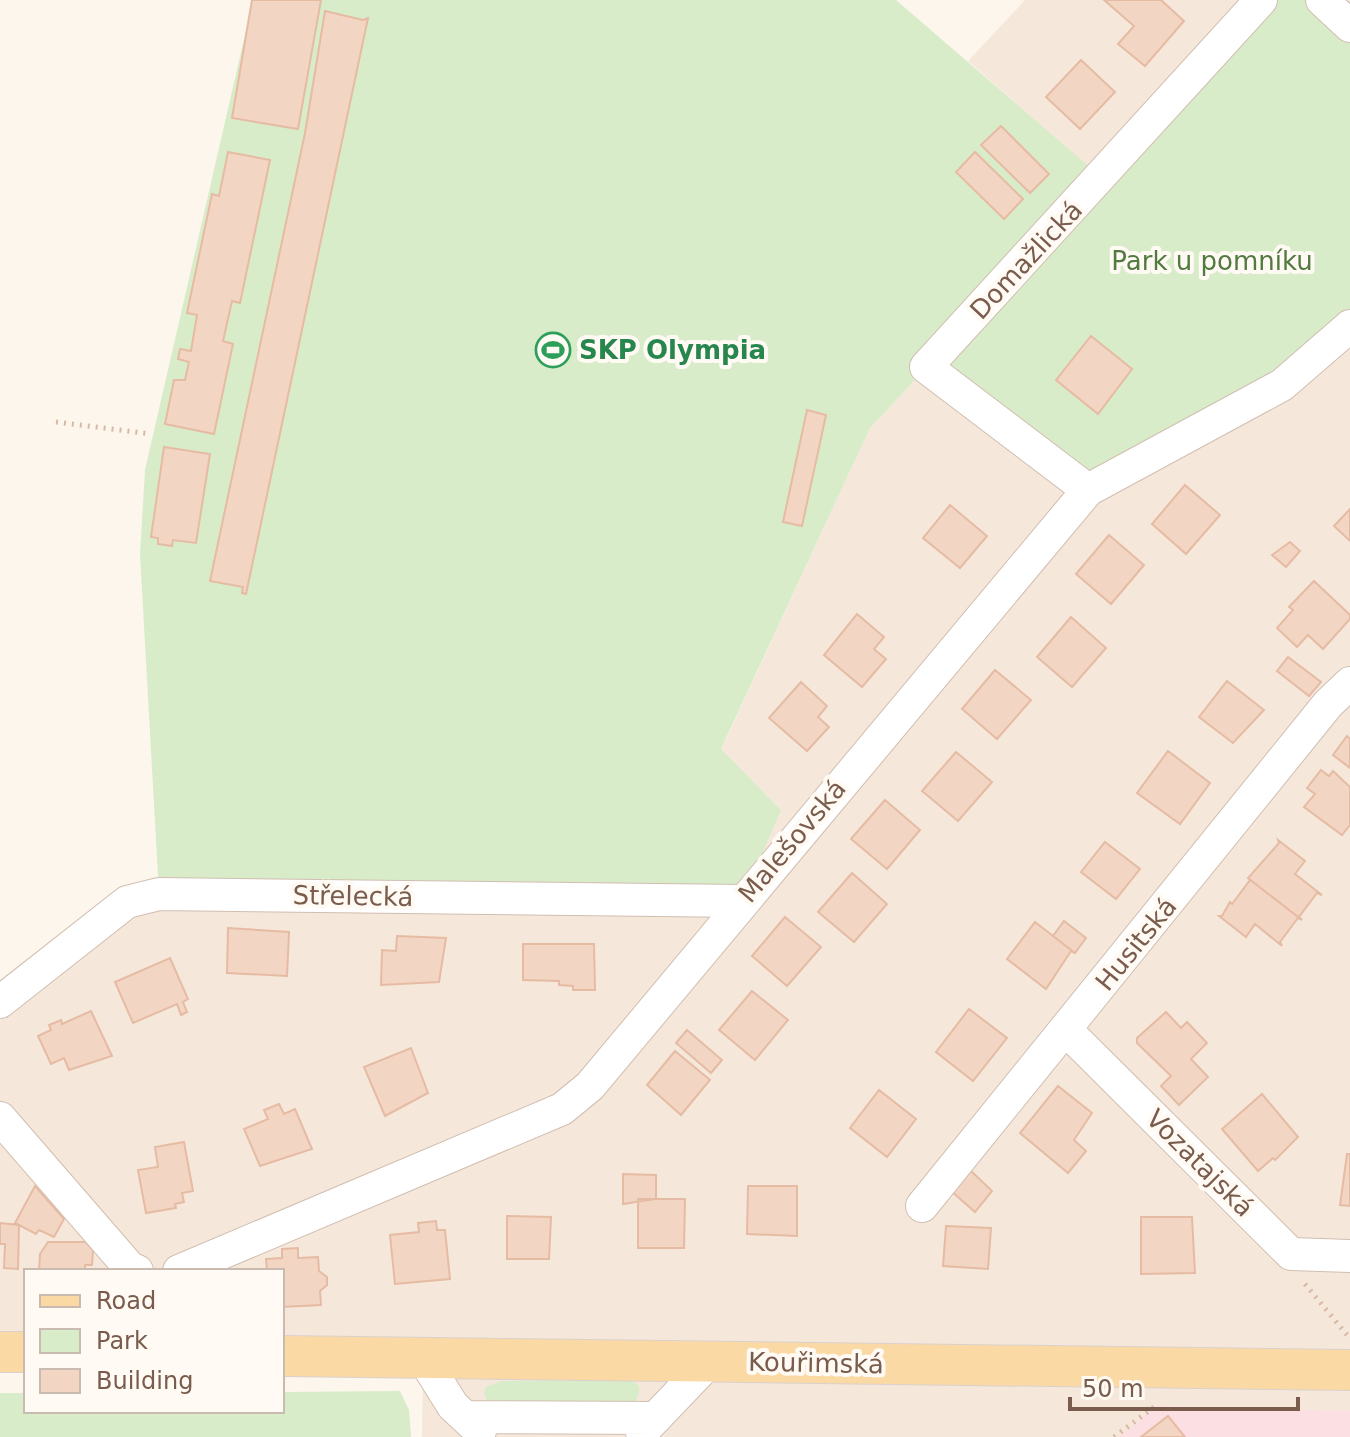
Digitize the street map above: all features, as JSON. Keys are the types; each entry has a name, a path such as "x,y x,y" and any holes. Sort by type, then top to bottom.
{"main road":[{"path":"0,1352 24,1352"},
{"name":"Kouřimská","path":"284,1356 1350,1370"}],"street":[{"name":"Domažlická","path":"1088,490 926,367 1261,0"},
{"path":"1322,0 1350,26"},
{"name":"Malešovská","path":"184,1269 562,1109 590,1086 1088,490 1282,385 1350,326"},
{"name":"Husitská","path":"922,1206 1067,1031 1328,704 1350,683"},
{"name":"Střelecká","path":"0,1002 127,902 159,894 742,901"},
{"name":"Vozatajská","path":"1067,1031 1291,1254"},
{"path":"0,1118 132,1269"},
{"path":"1291,1254 1350,1256"},
{"path":"423,1358 453,1406 476,1427 646,1428 710,1361"}],"path":[{"path":"56,422 151,434"},
{"path":"1291,1254 1294,1271 1347,1334 1350,1344"},
{"path":"1114,1437 1162,1401"}],"shaded area":[{"path":"1025,0 1350,0 1350,1437 422,1437 423,1358 284,1356 284,1269 24,1269 24,1351 0,1345 0,1020 159,894 781,810 721,750 870,428 1102,179 968,61"},
{"path":"1158,1406 1350,1411 1350,1437 1119,1437"}],"green space":[{"name":"Park u pomníku","path":"253,0 896,0 1101,177 1261,0 1322,0 1350,26 1350,326 1088,490 926,368 870,428 721,749 781,810 742,901 159,894 140,554 145,470"},
{"path":"630,1379 639,1386 639,1393 628,1407 488,1402 484,1394 486,1387 501,1381"},
{"path":"400,1391 409,1410 411,1437 0,1437 0,1393 24,1393 24,1413 284,1413 284,1392"}],"building":[{"path":"252,0 321,0 298,129 232,118"},
{"path":"1104,0 1161,0 1184,21 1145,66 1118,44 1134,26"},
{"path":"325,11 363,20 368,18 246,594 242,593 243,587 210,581 305,133"},
{"path":"1081,60 1115,92 1080,129 1046,97"},
{"path":"1001,126 1049,174 1030,193 981,145"},
{"path":"228,152 270,160 240,303 232,301 223,341 233,344 214,434 165,424 174,380 185,380 189,362 178,359 180,349 191,351 197,315 187,313 212,194 219,196"},
{"path":"975,152 1023,199 1004,219 956,172"},
{"path":"1091,336 1132,369 1098,414 1056,380"},
{"path":"807,410 826,415 802,526 783,522"},
{"path":"164,447 210,454 196,543 173,540 172,546 158,544 158,538 151,537"},
{"path":"1185,485 1220,515 1186,554 1152,524"},
{"path":"950,505 987,536 960,568 923,538"},
{"path":"1350,509 1350,541 1334,526"},
{"path":"1109,535 1144,565 1111,604 1076,574"},
{"path":"1290,542 1300,551 1286,567 1272,555"},
{"path":"1314,581 1350,615 1350,619 1323,649 1308,635 1297,647 1277,628 1293,610 1289,607"},
{"path":"857,614 884,637 874,649 886,659 862,687 824,655"},
{"path":"1071,617 1106,648 1072,687 1037,657"},
{"path":"1288,657 1321,682 1309,696 1277,671"},
{"path":"995,670 1031,700 997,739 962,709"},
{"path":"1227,681 1264,710 1233,743 1199,717"},
{"path":"801,682 827,706 818,717 829,727 807,751 769,718"},
{"path":"1347,736 1350,739 1350,768 1333,755"},
{"path":"1168,751 1210,783 1180,824 1137,793"},
{"path":"956,752 992,782 958,821 922,791"},
{"path":"1321,770 1329,776 1333,771 1350,787 1350,825 1342,835 1304,807 1315,794 1307,788"},
{"path":"885,800 920,830 887,869 851,839"},
{"path":"1278,840 1305,861 1295,874 1322,895 1317,893 1299,917 1302,920 1248,878 1279,843"},
{"path":"1105,842 1140,869 1116,899 1081,872"},
{"path":"852,873 887,904 854,942 818,912"},
{"path":"1248,878 1302,920 1298,918 1280,942 1282,946 1255,924 1246,937 1219,916 1230,902 1232,904 1250,880"},
{"path":"785,917 821,947 787,986 752,956"},
{"path":"1064,921 1086,938 1075,953 1053,936"},
{"path":"1035,922 1075,953 1071,951 1046,989 1007,959"},
{"path":"228,928 289,932 287,976 227,973"},
{"path":"397,936 446,938 439,982 381,985 382,950 396,951"},
{"path":"523,944 594,944 595,990 573,990 573,986 559,985 559,981 523,980"},
{"path":"170,958 188,999 183,1002 187,1012 181,1015 177,1004 133,1023 115,982"},
{"path":"752,991 788,1020 755,1060 719,1030"},
{"path":"969,1009 1007,1038 973,1081 936,1052"},
{"path":"91,1011 112,1056 69,1070 64,1058 51,1064 38,1036 51,1030 49,1025 61,1020 62,1024"},
{"path":"1166,1012 1181,1028 1187,1022 1207,1043 1191,1059 1208,1077 1179,1105 1161,1086 1171,1076 1137,1043 1137,1038"},
{"path":"687,1030 722,1060 711,1073 676,1043"},
{"path":"411,1048 428,1093 385,1116 364,1067"},
{"path":"675,1051 710,1080 681,1115 647,1085"},
{"path":"1058,1086 1092,1113 1074,1140 1086,1151 1068,1173 1020,1133"},
{"path":"879,1090 916,1119 887,1157 850,1128"},
{"path":"1262,1094 1298,1137 1275,1160 1273,1158 1258,1171 1222,1129"},
{"path":"279,1104 284,1114 295,1109 312,1149 260,1166 244,1129 268,1119 264,1110"},
{"path":"184,1142 193,1191 182,1193 184,1202 175,1204 176,1208 146,1213 138,1170 158,1167 155,1147"},
{"path":"1347,1154 1350,1154 1350,1206 1340,1205"},
{"path":"969,1169 992,1191 975,1212 951,1191"},
{"path":"623,1174 656,1175 656,1199 623,1204"},
{"path":"35,1186 64,1219 54,1237 39,1230 36,1234 15,1223"},
{"path":"748,1186 797,1186 797,1236 747,1234"},
{"path":"638,1199 685,1199 684,1248 638,1248"},
{"path":"507,1216 551,1217 549,1259 507,1259"},
{"path":"1141,1217 1192,1217 1195,1273 1141,1274"},
{"path":"436,1221 437,1230 445,1230 450,1279 395,1284 390,1235 419,1232 418,1223"},
{"path":"0,1223 19,1225 18,1269 4,1268 5,1244 0,1244"},
{"path":"946,1226 991,1228 988,1269 943,1266"},
{"path":"48,1242 86,1242 93,1250 92,1265 85,1265 85,1269 39,1269 40,1254"},
{"path":"298,1248 298,1258 318,1257 319,1271 327,1277 327,1285 320,1291 321,1305 284,1307 284,1269 267,1269 266,1259 282,1258 282,1249"},
{"path":"1168,1416 1185,1437 1141,1437"}],"place":[{"name":"SKP Olympia","path":"553,350"}]}
